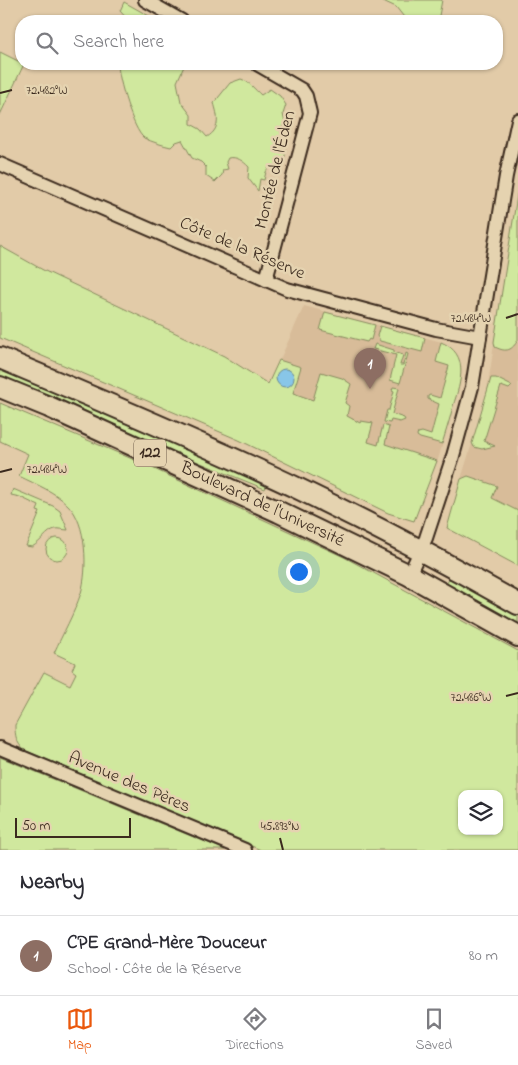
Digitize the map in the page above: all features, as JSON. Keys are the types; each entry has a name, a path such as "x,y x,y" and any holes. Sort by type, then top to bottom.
{"main road":[{"name":"Boulevard de l'Université","path":"0,358 298,488 421,550 518,604"},
{"name":"Boulevard de l'Université","path":"0,387 58,411 242,494 409,575 518,636"}],"street":[{"path":"145,0 171,15"},
{"name":"Montée de l'Éden","path":"266,280 310,113 306,96 302,90 267,70"},
{"path":"409,575 421,550 453,456 472,387 506,176 518,120"},
{"name":"Côte de la Réserve","path":"0,164 266,280 298,292 436,329 480,338"},
{"name":"Avenue des Pères","path":"0,748 245,850"}],"shaded area":[{"path":"304,306 442,342 456,353 461,369 460,384 437,463 357,439 269,384"},
{"path":"498,318 518,327 518,511 492,498 497,486 464,477 461,479 486,398"}],"green space":[{"path":"381,0 442,0 439,15 402,15 396,7"},
{"path":"124,2 147,15 124,15 120,11"},
{"path":"0,52 15,60 15,70 21,70 0,115"},
{"path":"182,70 177,82 181,102 191,115 191,124 200,129 207,137 215,130 217,122 214,103 230,83 241,79 244,80 261,95 270,89 280,96 286,105 283,114 285,123 280,130 286,150 284,160 277,169 270,166 264,180 260,179 258,191 248,178 249,167 234,158 228,158 226,162 228,169 223,170 222,175 215,182 206,176 206,167 201,162 192,158 182,140 176,142 171,147 144,138 135,125 119,71"},
{"path":"518,189 518,340 511,348 503,350 495,347 494,342"},
{"path":"0,246 43,270 224,356 268,384 279,360 301,367 293,393 313,400 321,372 342,378 351,384 345,403 349,406 347,416 360,423 361,421 373,423 368,442 378,445 383,425 389,427 385,444 437,461 414,521 388,513 239,440 0,338"},
{"path":"325,312 375,325 371,340 369,339 367,342 320,330"},
{"path":"380,326 425,338 422,352 380,341 377,336"},
{"path":"441,342 450,347 456,354 460,361 461,370 459,388 442,444 417,436 418,433 422,432 431,435 439,404 428,399 428,396 440,398 449,366 436,362"},
{"path":"375,344 403,355 400,365 403,365 406,353 408,354 400,383 390,380 396,355 373,349"},
{"path":"0,368 175,442 267,484 265,489 0,378"},
{"path":"491,378 496,378 512,386 509,389 501,386 484,441 495,446 482,449 474,447 472,443"},
{"path":"393,387 399,388 392,414 405,420 400,422 391,420 390,423 384,422 394,391 392,390"},
{"path":"0,403 137,461 344,557 518,651 518,850 261,850 24,750 16,739 15,725 44,672 70,685 76,673 72,670 75,663 54,653 81,593 85,572 82,535 74,513 63,500 39,485 19,476 28,454 0,441"},
{"path":"468,476 497,486 492,498 518,511 518,566 447,528 461,479"},
{"path":"13,489 53,506 60,511 68,530 55,529 32,547 26,546 40,512 37,511 39,506 11,495"},
{"path":"53,538 61,538 68,545 68,553 61,560 53,560 46,553 46,545"},
{"path":"451,577 518,614 518,624 446,584"},
{"path":"0,757 225,850 0,850"}],"water":[{"path":"285,369 291,372 294,378 291,384 285,387 279,384 276,378 279,372"}],"place":[{"name":"CPE Grand-Mère Douceur","path":"370,389"}]}
